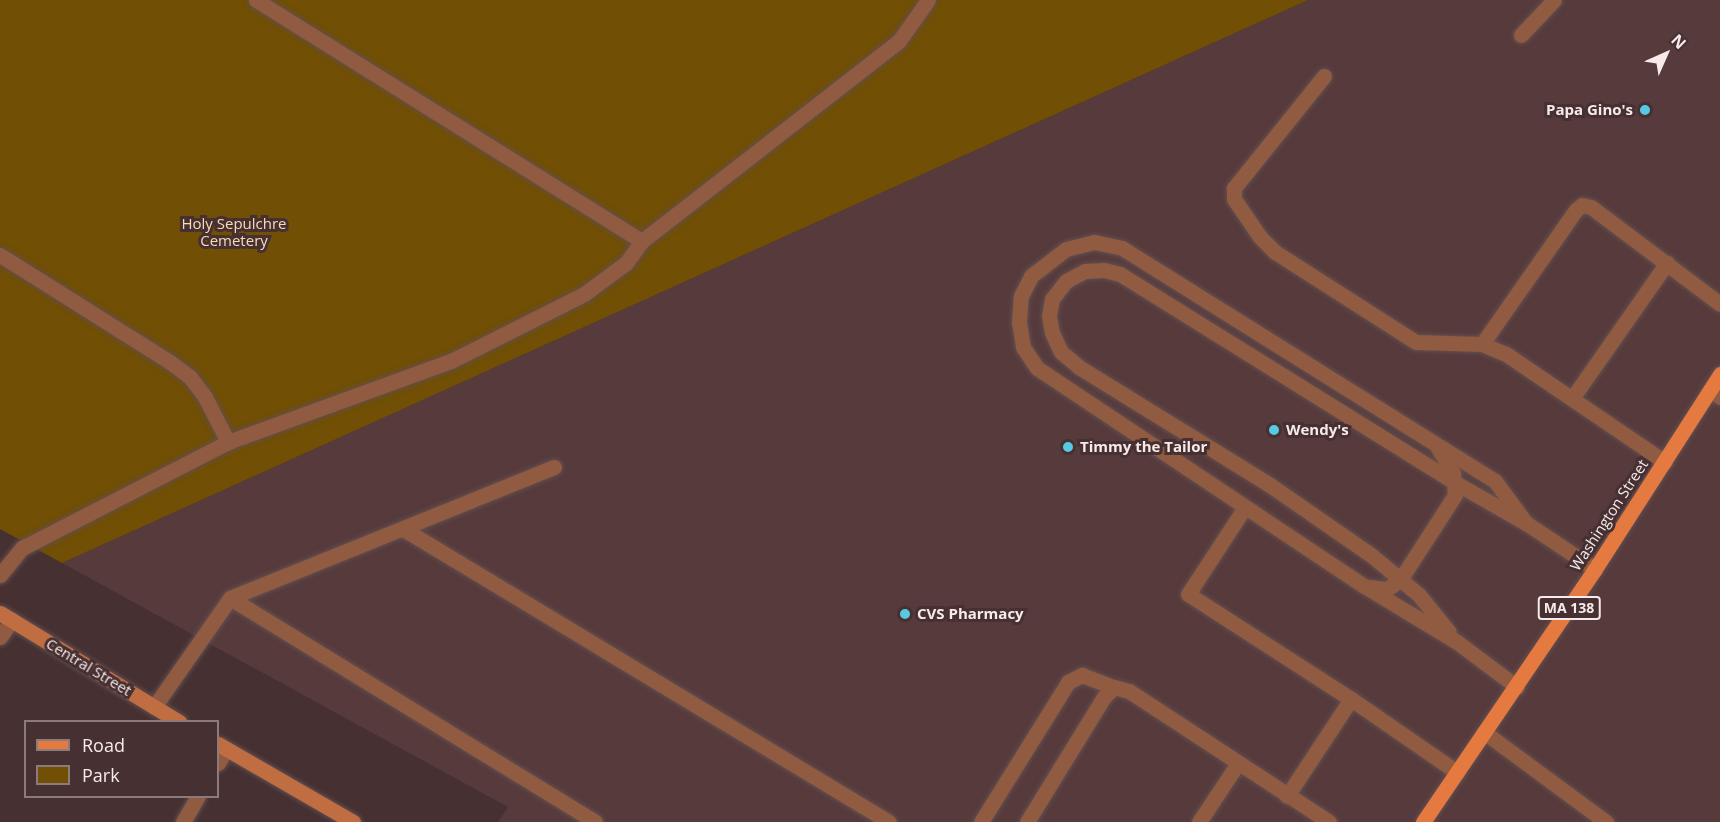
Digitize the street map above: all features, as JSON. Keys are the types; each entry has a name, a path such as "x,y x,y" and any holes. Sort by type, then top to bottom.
{"main road":[{"name":"Washington Street","path":"1423,822 1517,687 1665,462 1715,393 1720,374"},
{"name":"Central Street","path":"6,617 176,720"},
{"path":"222,746 353,822"}],"street":[{"path":"256,0 642,242"},
{"path":"0,575 22,548 228,442 451,361 603,282 626,262 642,242 899,41 928,0"},
{"path":"1521,35 1554,0"},
{"path":"1324,76 1234,188 1234,199 1260,237 1275,252 1416,342 1482,344 1506,354 1573,397 1665,462"},
{"path":"1482,344 1576,210 1582,205 1591,207 1720,304"},
{"path":"1517,687 1457,642 1364,586 1037,368 1023,347 1018,322 1021,296 1031,276 1066,249 1094,242 1122,248 1495,481 1526,523"},
{"path":"0,255 170,362 190,377 205,397 228,442"},
{"path":"1573,397 1667,263"},
{"path":"1457,642 1419,595 1371,555 1270,485 1079,367 1061,352 1052,333 1049,316 1052,299 1066,281 1084,271 1104,270 1120,274 1454,482 1526,523 1595,569"},
{"path":"1364,586 1387,589 1400,580 1455,495 1449,462 1433,442"},
{"path":"154,707 230,598 405,530 554,467"},
{"path":"1245,507 1188,594 1352,699 1457,772"},
{"path":"405,530 889,822"},
{"path":"230,598 595,822"},
{"path":"0,637 6,617"},
{"path":"981,822 1068,682 1082,675 1129,691 1329,822"},
{"path":"1027,822 1104,697 1114,687"},
{"path":"1287,796 1352,699"},
{"path":"1484,732 1606,822"},
{"path":"1199,822 1238,763"},
{"path":"183,822 197,798"}],"shaded area":[{"path":"1308,0 1720,0 1720,822 498,822 508,807 62,563"}],"green space":[{"name":"Holy Sepulchre Cemetery","path":"0,0 1308,0 62,563 0,529"}],"place":[{"name":"Papa Gino's","path":"1645,110"},
{"name":"Wendy's","path":"1274,430"},
{"name":"Timmy the Tailor","path":"1068,447"},
{"name":"CVS Pharmacy","path":"905,614"}]}
